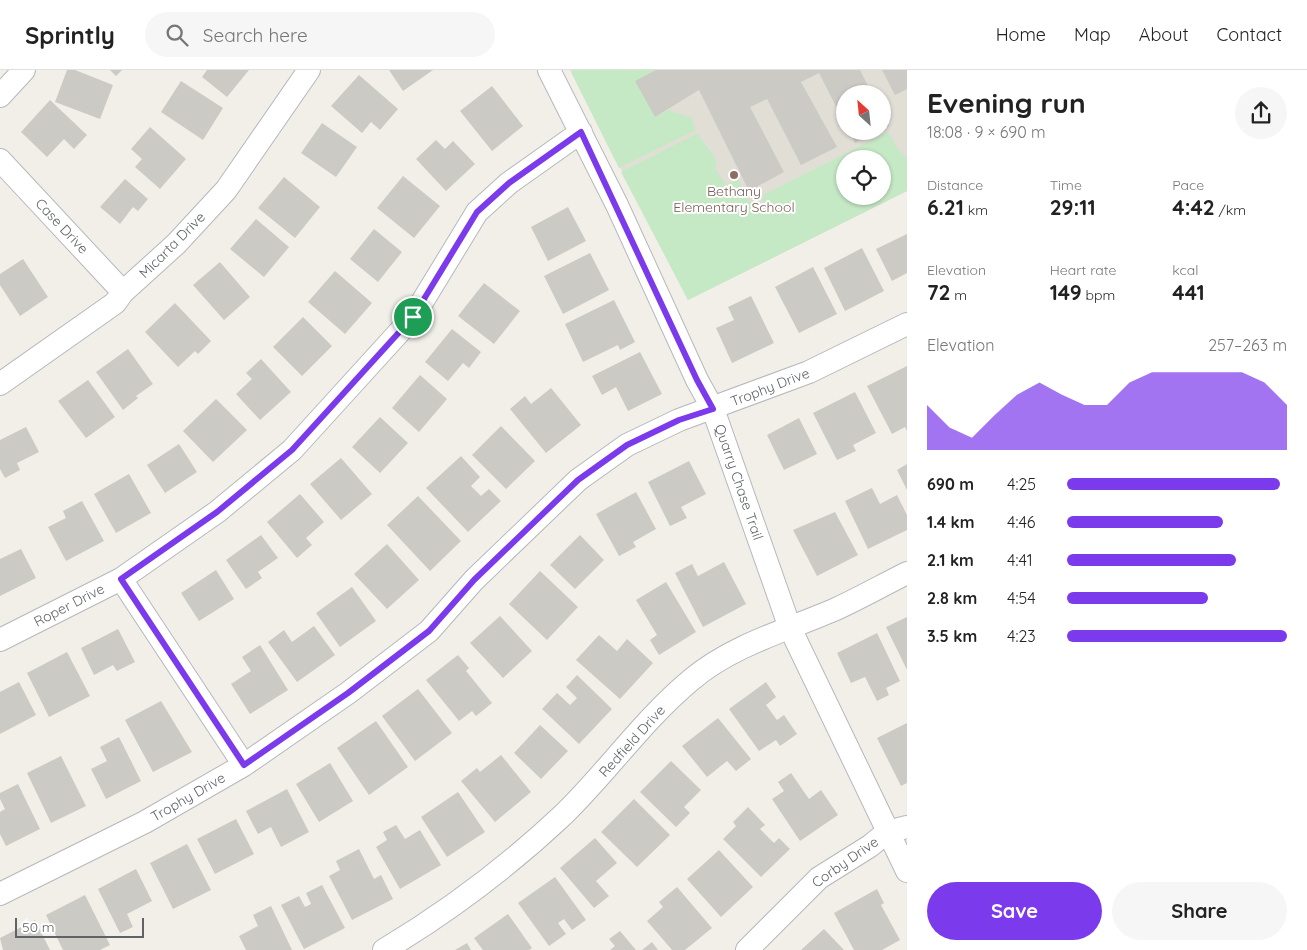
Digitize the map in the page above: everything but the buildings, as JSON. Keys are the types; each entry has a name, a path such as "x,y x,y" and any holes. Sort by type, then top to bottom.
{"street":[{"path":"0,96 24,70"},
{"name":"Micarta Drive","path":"0,384 115,303 123,292 176,244 226,190 309,70"},
{"name":"Quarry Chase Trail","path":"549,70 581,132 697,380 713,409 790,628 897,830 907,871"},
{"name":"Roper Drive","path":"0,640 121,579 217,512 292,450 413,317 477,212 509,183 581,132"},
{"name":"Case Drive","path":"0,160 123,292"},
{"name":"Trophy Drive","path":"0,894 145,822 244,765 348,693 429,631 474,580 578,480 627,445 679,420 809,372 907,324"},
{"name":"Redfield Drive","path":"384,950 492,878 564,814 628,746 658,710 692,679 736,651 837,608 907,573"},
{"path":"121,579 244,765"},
{"name":"Corby Drive","path":"747,950 819,878 897,830"}],"shaded area":[{"name":"Bethany Elementary School","path":"570,70 907,70 907,191 891,199 891,150 836,150 836,205 879,205 688,300"}],"green space":[{"path":"573,70 656,70 636,81 655,117 671,109 672,112 691,117 696,130 619,168 572,74"},
{"path":"698,133 714,156 717,165 714,167 726,185 738,179 750,203 757,198 762,207 765,206 761,196 836,158 836,205 879,205 688,300 621,172"},
{"path":"891,137 897,148 907,158 907,191 891,199 891,150 852,150 872,140 891,140"}],"place":[{"name":"Bethany Elementary School","path":"734,175"}],"route":[{"path":"581,132 617,205 697,380 713,409 679,420 627,445 578,480 474,580 429,631 348,693 260,752 244,765 121,579 217,512 292,450 350,389 413,317 477,212 509,183 581,132"}]}
